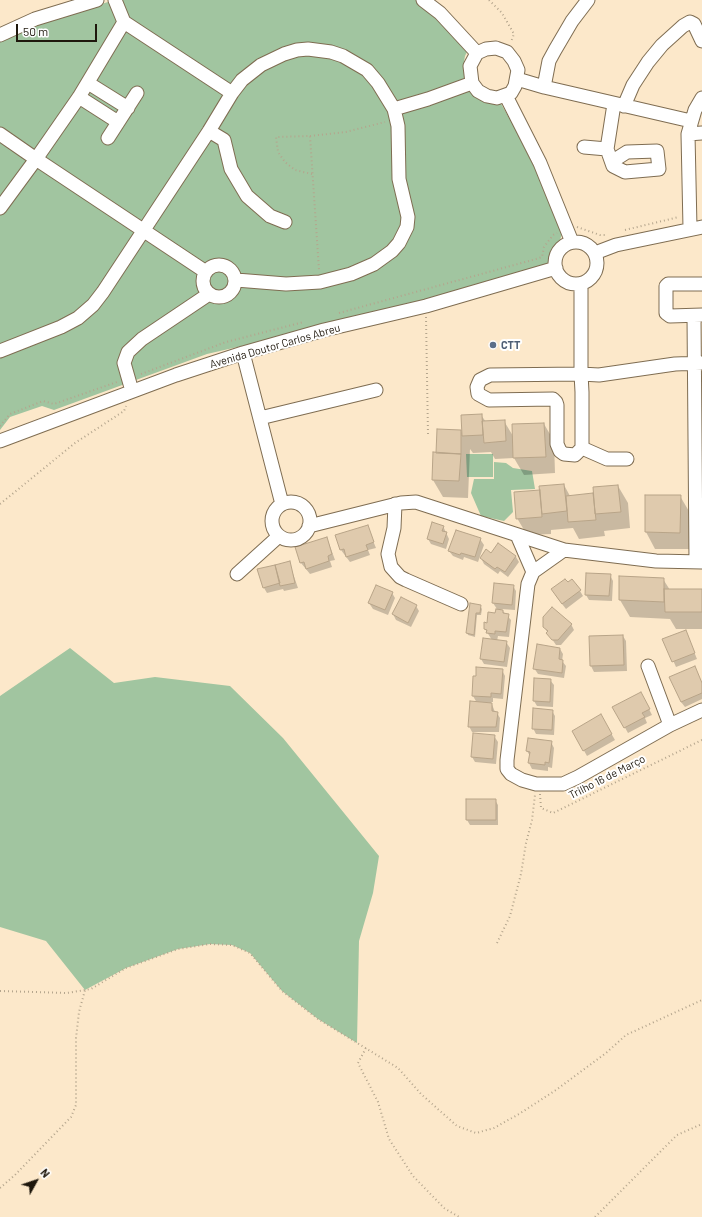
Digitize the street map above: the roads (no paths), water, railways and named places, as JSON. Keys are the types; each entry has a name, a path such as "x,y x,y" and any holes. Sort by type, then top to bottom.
{"street":[{"path":"0,35 35,19 97,0"},
{"path":"115,0 124,22 232,94"},
{"path":"423,0 440,13 477,53"},
{"path":"544,87 546,73 552,56 572,21 588,0"},
{"path":"0,208 36,160 79,97 124,22"},
{"path":"584,147 609,154 619,105 648,62 662,45 683,26 688,22 692,22 702,41"},
{"path":"496,48 507,52 514,61 518,70 517,80 515,86 506,96 498,98 487,96 478,91 472,83 470,66 477,53 486,49 496,48"},
{"path":"0,351 61,327 78,318 88,309 103,292 242,80 261,65 284,54 298,50 321,50 343,56 367,70 378,83 395,114 399,179 408,217 407,227 399,243 383,258 351,274 320,282 286,284 236,280"},
{"path":"517,80 619,105 690,127 702,133"},
{"path":"88,83 128,108"},
{"path":"395,114 428,99 472,83"},
{"path":"108,138 137,93"},
{"path":"506,96 540,163 572,242"},
{"path":"79,97 118,122"},
{"path":"594,253 616,245 694,224 696,190 690,127 695,110 702,98"},
{"path":"209,131 224,140 231,169 248,196 270,216 284,222"},
{"path":"0,134 36,160 206,272"},
{"path":"572,242 587,245 594,253 597,263 596,271 588,280 581,284 573,284 565,281 559,276 555,260 558,252 564,246 572,242"},
{"path":"209,294 203,283 203,277 206,272 214,266 220,265 232,273 236,280"},
{"name":"Avenida Doutor Carlos Abreu","path":"0,441 130,384 324,330 426,306 556,268"},
{"path":"130,384 124,363 130,349 180,312 209,294 221,297 227,295 232,290 236,280"},
{"path":"581,284 582,374 582,448 575,455 570,456 564,454 559,448 556,402 553,399 489,400 478,394 477,387 483,378 490,375 582,374 599,375 675,364 698,363"},
{"path":"309,526 395,504 406,502 420,503 564,550 630,559 699,562 698,315 668,315 666,313 666,286 670,284 702,284"},
{"path":"243,353 282,504"},
{"path":"260,418 376,390"},
{"path":"582,448 607,459 627,459"},
{"path":"288,502 300,504 308,514 309,526 306,532 296,539 290,540 278,536 274,531 272,519 277,508 282,504 288,502"},
{"path":"395,504 394,528 388,559 392,568 400,577 461,604"},
{"path":"517,535 533,572"},
{"path":"237,574 278,536"},
{"path":"564,550 533,572 528,584 507,760 507,768 511,774 522,780 538,785 557,784 570,781 670,724 702,710"},
{"path":"648,666 670,724"}],"place":[{"name":"CTT","path":"493,345"}]}
